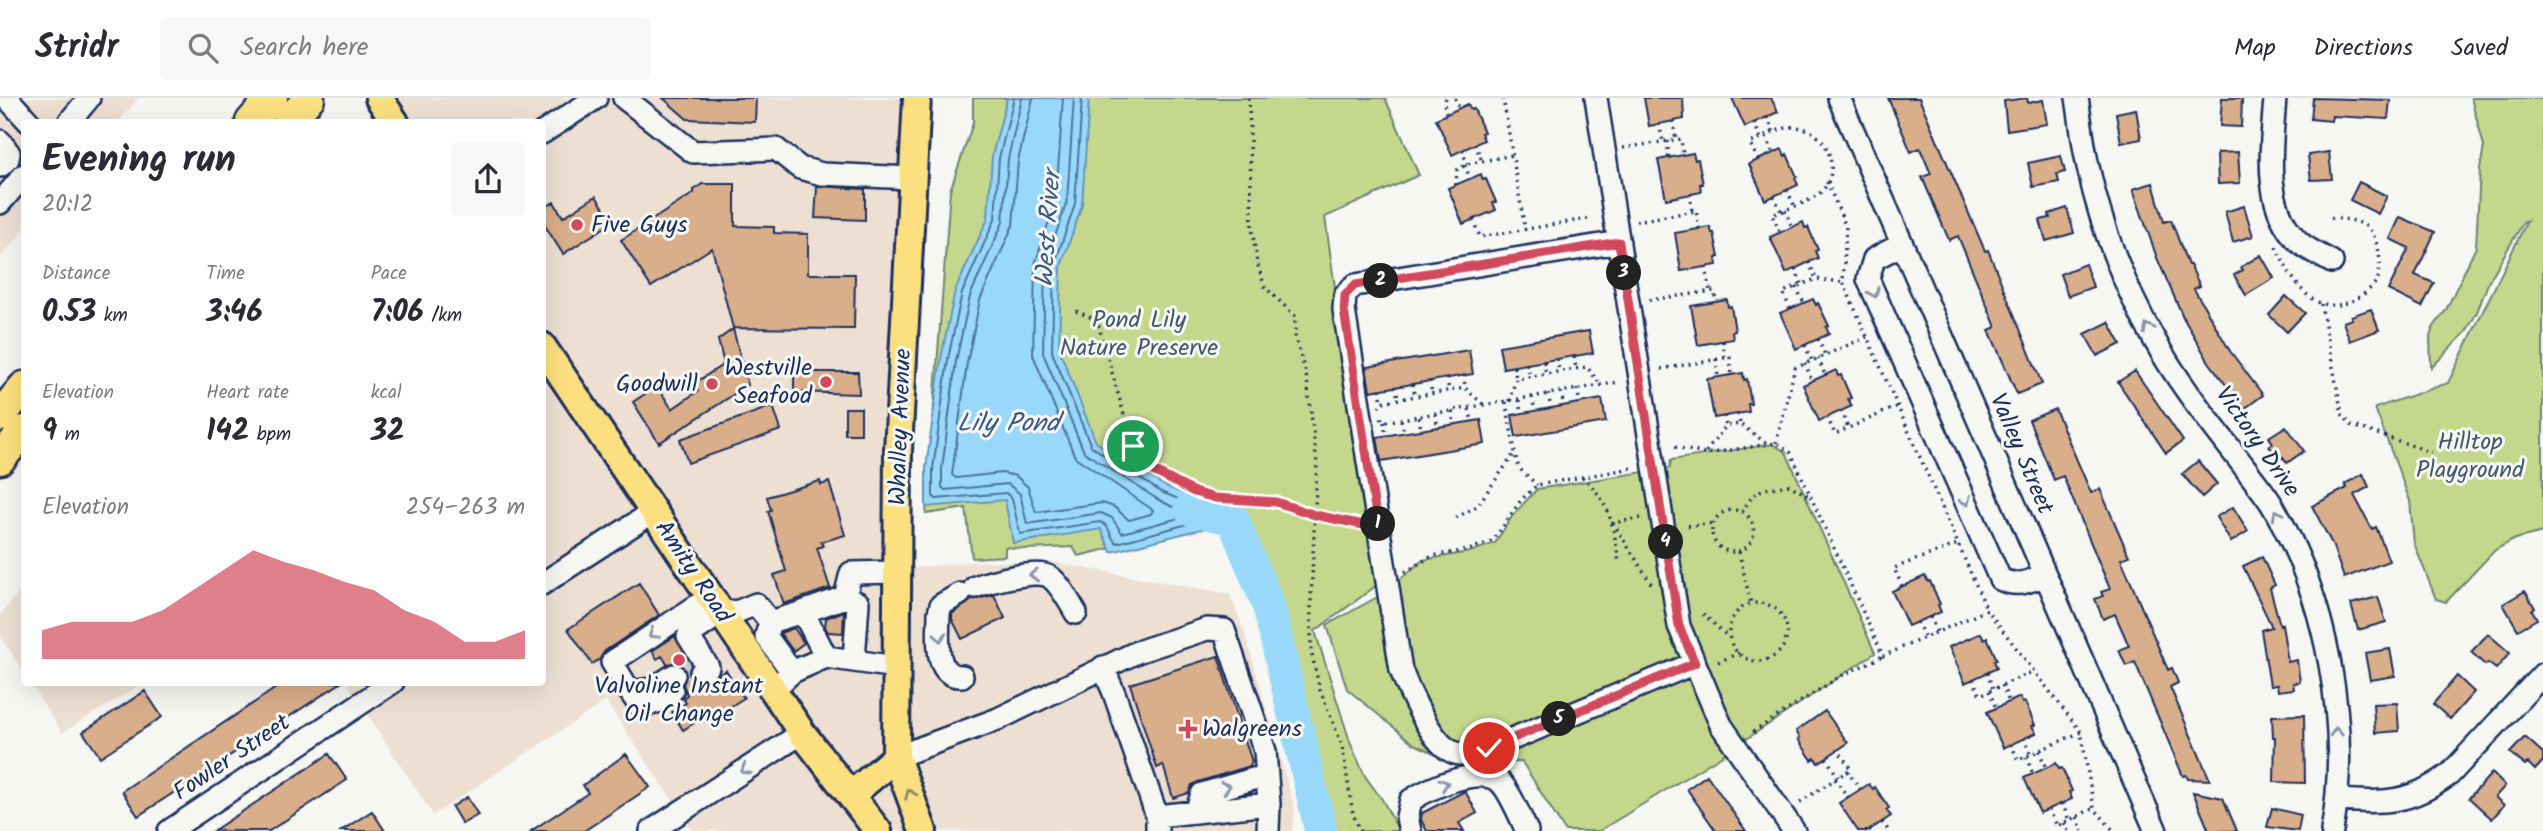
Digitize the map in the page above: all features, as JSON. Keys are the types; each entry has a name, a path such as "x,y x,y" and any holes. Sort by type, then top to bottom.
{"highway":[{"path":"254,119 272,98"},
{"path":"292,119 310,98"},
{"path":"0,416 21,391"},
{"path":"0,459 21,434"}],"main road":[{"path":"379,98 393,119"},
{"name":"Whalley Avenue","path":"917,98 898,450 896,757 923,831"},
{"name":"Amity Road","path":"546,352 716,605 783,681 802,733 852,794"},
{"path":"878,831 852,794 896,757"}],"street":[{"path":"7,98 26,119"},
{"path":"72,119 89,98"},
{"path":"546,130 596,98"},
{"path":"624,98 692,152 776,149 800,168 822,174 912,178"},
{"path":"1597,98 1679,626 1721,726 1794,831"},
{"name":"Valley Street","path":"1839,98 2156,831"},
{"name":"Victory Drive","path":"2077,98 2089,172 2102,218 2138,309 2168,363 2273,507 2305,574 2320,617 2333,687 2337,741 2337,800 2332,831"},
{"path":"2275,98 2272,136 2274,200 2286,224 2300,243 2332,262"},
{"path":"0,141 9,153 8,159 0,166"},
{"path":"0,203 21,178"},
{"path":"1619,242 1355,285 1345,295 1344,310 1401,670 1407,687 1437,738 1447,750 1459,755 1476,754 1695,663"},
{"path":"1902,244 1874,259 1868,279 2000,579 2019,584 2045,576"},
{"path":"546,581 653,512"},
{"path":"845,597 851,573 898,572"},
{"path":"962,676 954,676 945,670 941,662 941,605 984,583 1045,575 1051,577 1076,613"},
{"path":"770,622 845,597 858,603 854,660"},
{"path":"618,672 638,679 674,675 652,689 630,692 618,672 612,662 716,605 739,611 756,604 770,622"},
{"path":"696,657 688,636 716,605"},
{"path":"803,612 826,657"},
{"path":"770,622 766,636 783,681 826,657 896,667"},
{"path":"896,757 998,719 1137,652 1207,629 1224,630 1265,751 1268,831"},
{"path":"1103,667 1157,823 1196,812 1269,804"},
{"path":"2337,800 2399,800 2433,787 2450,774 2543,674"},
{"name":"Fowler Street","path":"169,831 387,686"},
{"path":"651,831 802,733"},
{"path":"1489,748 1490,777"},
{"path":"1410,831 1407,817 1411,800 1448,782 1480,776 1502,783 1527,831"},
{"path":"1196,812 1202,794 1253,779 1267,778"}],"path":[{"path":"1248,98 1252,227 1257,263 1265,287 1295,316 1295,335 1307,379 1317,464 1311,651 1320,690 1342,745 1353,814 1360,831"},
{"path":"1446,98 1446,114"},
{"path":"1455,98 1459,108"},
{"path":"1503,98 1525,230"},
{"path":"1767,117 1774,133"},
{"path":"1673,121 1676,139"},
{"path":"1754,123 1773,153"},
{"path":"1659,124 1669,158"},
{"path":"1758,160 1750,143 1793,127 1807,130 1824,143 1830,158 1830,176 1822,191 1772,215 1780,232"},
{"path":"1623,148 1681,139 1683,156"},
{"path":"1475,144 1482,161"},
{"path":"1462,150 1470,178"},
{"path":"1456,185 1457,170 1466,165 1513,155"},
{"path":"1787,190 1794,205"},
{"path":"1690,194 1692,212"},
{"path":"1774,196 1793,227"},
{"path":"1636,222 1696,211 1699,228"},
{"path":"1473,220 1480,237 1592,218"},
{"path":"1809,262 1816,279"},
{"path":"1706,267 1710,291"},
{"path":"1795,269 1802,284"},
{"path":"1790,309 1783,292 1816,279 1843,282"},
{"path":"1796,287 1804,303"},
{"path":"1649,300 1714,291 1716,302"},
{"path":"2321,304 2342,414 2351,425 2431,452"},
{"path":"1076,311 1097,320 1133,446 1144,466 1194,492 1215,498 1276,502 1315,515 1378,528"},
{"path":"1776,443 1795,368 1867,336"},
{"path":"1818,339 1825,355"},
{"path":"1723,341 1725,358"},
{"path":"1805,345 1812,361"},
{"path":"1574,357 1576,369"},
{"path":"1661,369 1730,357 1732,375"},
{"path":"1818,358 1825,375"},
{"path":"1557,359 1559,372"},
{"path":"1716,359 1718,377"},
{"path":"1544,362 1546,374"},
{"path":"1805,363 1812,381"},
{"path":"1527,364 1530,377"},
{"path":"1514,367 1516,379 1508,402 1514,454 1521,470 1537,485"},
{"path":"1516,379 1587,367 1601,385"},
{"path":"1464,375 1465,388 1485,406"},
{"path":"1447,378 1449,391"},
{"path":"1430,381 1432,394"},
{"path":"1384,422 1619,382"},
{"path":"1413,384 1415,396"},
{"path":"1396,386 1398,399"},
{"path":"1382,402 1465,388"},
{"path":"1380,389 1382,402 1376,412 1384,422 1386,435"},
{"path":"1577,389 1580,403"},
{"path":"1561,392 1564,406"},
{"path":"1548,394 1551,408"},
{"path":"1532,397 1535,411"},
{"path":"1519,400 1521,413"},
{"path":"1827,417 1835,433 1898,406"},
{"path":"1469,409 1472,421"},
{"path":"1452,411 1454,424"},
{"path":"1841,411 1848,428"},
{"path":"1435,414 1438,427"},
{"path":"1738,414 1741,424 1768,444"},
{"path":"1724,416 1726,426"},
{"path":"1419,417 1421,430"},
{"path":"1401,420 1404,433"},
{"path":"1705,453 1726,426 1741,424"},
{"path":"1675,447 1705,453 1776,443 1791,453 1882,656"},
{"path":"1456,518 1477,506 1514,454"},
{"path":"1387,580 1432,556 1469,550 1491,541 1521,500 1537,485 1633,468"},
{"path":"1581,477 1603,499 1614,523 1653,587"},
{"path":"1742,512 1753,494 1760,490 1789,485 1811,497"},
{"path":"1728,510 1742,512 1752,520 1754,538 1739,552 1727,552 1720,548 1712,535 1714,523 1728,510"},
{"path":"1614,523 1641,518"},
{"path":"1614,523 1619,564"},
{"path":"1688,526 1714,523"},
{"path":"1902,586 1894,568 1958,544"},
{"path":"1739,552 1751,604"},
{"path":"1703,614 1730,639 1739,653 1754,661 1766,660 1776,655 1784,645 1787,634 1785,622 1771,606 1751,604 1741,608 1733,617 1729,627 1730,639"},
{"path":"1753,732 1839,677 1987,610 2081,732 2094,808 2114,831"},
{"path":"1930,617 1937,632"},
{"path":"1917,622 1925,638"},
{"path":"1718,662 1739,653"},
{"path":"1973,679 1980,695 2034,671"},
{"path":"1987,673 1996,708"},
{"path":"2002,685 2009,702"},
{"path":"2011,744 2018,760 2081,732"},
{"path":"2024,738 2033,774"},
{"path":"1800,802 1851,769 1838,750"},
{"path":"2039,751 2046,768"},
{"path":"1826,758 1848,797"},
{"path":"1847,771 1860,789"},
{"path":"2062,803 2068,831"},
{"path":"2049,809 2057,826 2094,808"},
{"path":"2077,817 2082,831"},
{"path":"1882,822 1889,831"}],"shaded area":[{"path":"0,98 139,98 121,119 21,119 21,234 0,258"},
{"path":"379,98 908,98 903,569 972,562 1051,562 1230,594 1245,633 1295,810 1292,831 693,831 606,701 433,815 349,686 546,686 546,119 390,119"},
{"path":"21,590 21,668 0,635 0,615"},
{"path":"32,686 138,686 62,733"}],"green space":[{"name":"Pond Lily Nature Preserve","path":"973,98 1385,98 1419,175 1325,217 1377,585 1315,631 1351,745 1365,776 1383,801 1399,831 1315,831 1289,715 1273,662 1245,516 1078,556 1073,547 1005,547 1005,556 972,558 966,508 926,514 950,191 973,123"},
{"name":"Hilltop Playground","path":"2471,98 2543,98 2543,532 2515,539 2495,550 2446,602 2436,599 2414,543 2410,501 2375,408 2448,383 2527,221 2523,223 2489,281 2466,332 2431,368 2430,337 2433,328 2446,310 2476,247 2480,169 2484,146"},
{"path":"1772,444 1786,452 1875,653 1721,756 1599,831 1565,831 1522,762 1451,761 1414,744 1347,689 1327,625 1381,595 1423,560 1470,552 1495,543 1513,515 1537,489 1670,468 1671,460"}],"water":[{"name":"Lily Pond","path":"1007,98 1089,98 1082,205 1061,266 1059,349 1096,442 1165,486 1245,518 1111,552 1101,529 1013,543 1005,500 926,507 926,468 941,358 955,291 988,218 992,156"}],"building":[{"path":"663,98 756,98 755,122 687,119"},
{"path":"1644,98 1683,98 1684,119 1649,126"},
{"path":"1732,98 1771,98 1778,112 1745,127"},
{"path":"1888,98 1919,98 1985,251 1988,250 2042,384 2017,394 1989,330 1996,327 1958,236 1949,240 1922,177 1931,174 1920,148 1911,152"},
{"path":"2027,98 2028,103 2043,100 2047,124 2007,130 2004,101"},
{"path":"2222,98 2242,98 2241,127 2220,126"},
{"path":"2313,98 2390,100 2388,119 2332,116 2331,121 2311,119"},
{"path":"1468,104 1471,110 1474,109 1484,132 1481,133 1484,140 1452,155 1436,119"},
{"path":"2136,109 2141,139 2121,143 2116,113"},
{"path":"1782,149 1785,156 1787,154 1798,185 1765,200 1749,164"},
{"path":"2238,152 2240,183 2218,184 2217,153"},
{"path":"2329,152 2332,179 2311,180 2308,155"},
{"path":"1693,153 1695,160 1698,159 1703,184 1700,184 1701,192 1666,199 1658,160"},
{"path":"2061,156 2065,172 2057,174 2059,182 2033,187 2028,163"},
{"path":"1481,174 1496,202 1493,203 1496,210 1463,224 1448,188"},
{"path":"2359,182 2387,196 2378,214 2350,200"},
{"path":"2153,183 2164,222 2171,220 2188,265 2200,286 2194,289 2230,351 2263,395 2244,409 2209,362 2184,319 2157,258 2133,189"},
{"path":"702,184 735,184 735,226 774,227 774,233 808,234 808,274 855,274 854,329 733,328 712,248 651,287 621,240 694,193"},
{"path":"817,186 865,189 865,220 815,218"},
{"name":"Five Guys","path":"596,196 613,222 563,254 546,227 546,207 554,202 563,217"},
{"path":"2244,206 2253,236 2233,242 2225,212"},
{"path":"2067,208 2074,233 2046,241 2040,220 2050,218 2049,214"},
{"path":"2400,217 2435,232 2415,275 2434,283 2422,307 2388,290 2409,248 2390,239"},
{"path":"1803,222 1818,250 1815,251 1818,258 1786,273 1770,237"},
{"path":"1710,227 1714,233 1719,257 1716,258 1717,265 1681,271 1675,233"},
{"path":"2261,255 2274,278 2246,295 2234,275 2243,270 2241,267"},
{"path":"2085,264 2093,287 2068,296 2060,274"},
{"path":"2286,296 2305,313 2287,332 2269,315"},
{"path":"1813,299 1816,305 1818,303 1829,326 1826,327 1829,334 1796,349 1780,313"},
{"path":"1727,300 1728,307 1731,306 1735,331 1732,332 1733,339 1698,345 1691,306"},
{"path":"2371,309 2379,330 2350,341 2343,322"},
{"path":"2109,322 2121,344 2097,356 2085,334"},
{"path":"733,329 748,385 659,443 633,402 657,386 672,409 698,391 693,384 724,364 718,340"},
{"path":"1589,331 1593,353 1503,368 1499,346"},
{"path":"1469,350 1473,374 1370,391 1366,367"},
{"name":"Westville Seafood","path":"794,368 812,368 812,372 858,372 859,394 794,392"},
{"path":"1836,370 1838,376 1841,375 1852,406 1819,421 1803,385"},
{"path":"2135,371 2183,441 2166,453 2118,382"},
{"path":"1743,373 1744,380 1747,379 1751,404 1748,404 1749,412 1714,418 1707,379"},
{"path":"1602,399 1606,422 1516,437 1512,415"},
{"path":"773,406 781,430 688,463 680,439"},
{"path":"845,408 861,408 861,434 845,434"},
{"path":"2055,409 2091,493 2100,489 2129,556 2121,559 2168,670 2172,668 2178,683 2170,687 2210,780 2188,779 2186,775 2183,776 2135,662 2126,666 2119,650 2129,646 2115,614 2103,619 2095,599 2103,596 2101,592 2110,589 2063,476 2054,480 2029,420"},
{"path":"1481,420 1485,444 1381,461 1377,437"},
{"path":"2286,426 2304,451 2287,463 2283,457 2279,460 2269,446 2273,443 2269,437"},
{"path":"2198,461 2217,484 2202,497 2182,474"},
{"path":"2363,474 2369,487 2354,495 2372,529 2376,527 2389,561 2344,578 2332,544 2312,506 2347,488 2345,484"},
{"path":"820,481 821,485 829,482 845,535 821,542 823,546 817,548 830,588 784,604 774,575 786,571 768,511 771,510 767,497"},
{"path":"2233,507 2248,531 2231,542 2216,517"},
{"path":"2262,557 2275,585 2270,588 2280,625 2282,624 2288,662 2297,660 2300,682 2293,683 2294,689 2278,691 2277,685 2270,686 2261,630 2272,627 2243,566"},
{"path":"1925,576 1928,582 1930,581 1941,612 1908,626 1892,591"},
{"path":"639,583 659,615 605,651 600,659 592,664 568,629"},
{"path":"2525,591 2535,608 2532,610 2537,619 2518,630 2503,604"},
{"path":"994,595 1005,618 962,639 952,614 972,600"},
{"path":"2378,597 2386,622 2358,630 2351,604"},
{"path":"844,611 843,633 828,632 825,627 826,618"},
{"path":"794,628 804,643 793,651 780,633"},
{"path":"1981,633 1984,639 1987,637 1997,660 1994,661 1997,668 1965,683 1949,647"},
{"path":"2488,634 2510,653 2496,669 2488,663 2485,665 2471,652"},
{"path":"675,636 691,664 688,673 691,680 703,685 726,670 744,698 705,722 702,718 683,730 672,712 686,703 683,698 687,695 683,684 687,675 685,669 679,663 667,664 662,656 657,659 652,651"},
{"path":"2390,649 2395,676 2370,680 2365,653"},
{"name":"Walgreens","path":"1218,656 1252,762 1250,766 1198,782 1192,785 1189,793 1173,798 1163,765 1157,768 1130,684"},
{"path":"2457,676 2474,692 2450,719 2433,704"},
{"path":"279,686 336,686 138,816 122,791"},
{"path":"145,691 162,717 100,757 83,732"},
{"path":"2020,697 2022,703 2025,702 2036,733 2003,748 1987,712"},
{"path":"2397,703 2399,731 2375,733 2373,704"},
{"path":"1825,711 1848,743 1818,763 1815,758 1812,760 1798,739 1800,738 1796,731"},
{"path":"2304,715 2305,783 2274,782 2275,737 2272,716"},
{"path":"2525,737 2543,753 2543,761 2535,770 2510,753"},
{"path":"329,754 347,780 269,831 213,831"},
{"path":"626,754 650,787 584,831 531,831 588,793 583,785"},
{"path":"2056,763 2059,769 2062,768 2072,791 2069,792 2072,799 2040,813 2024,778"},
{"path":"2492,773 2505,786 2495,797 2504,805 2492,819 2469,798"},
{"path":"1707,775 1746,831 1716,831 1687,789"},
{"path":"1869,784 1873,789 1875,787 1889,808 1886,810 1891,816 1868,831 1858,831 1839,803"},
{"path":"1465,791 1477,813 1459,823 1464,831 1427,831 1421,820 1422,813"},
{"path":"2193,792 2223,798 2237,831 2209,831"},
{"path":"467,797 478,815 462,824 452,807"},
{"path":"2272,808 2301,815 2298,831 2267,827"},
{"path":"372,811 385,831 341,831"}],"waterway":[{"name":"West River","path":"1190,509 1233,519 1269,607 1321,831"}],"tunnel":[{"path":"674,675 694,662"}],"place":[{"name":"Five Guys","path":"577,225"},
{"name":"Westville Seafood","path":"826,382"},
{"name":"Goodwill","path":"712,384"},
{"name":"Valvoline Instant Oil Change","path":"679,660"},
{"name":"Walgreens","path":"1188,729"}],"route":[{"path":"1133,446 1144,466 1194,492 1215,498 1276,502 1315,515 1378,528 1344,310 1345,295 1355,285 1619,242 1679,626 1695,663 1489,748"}]}
